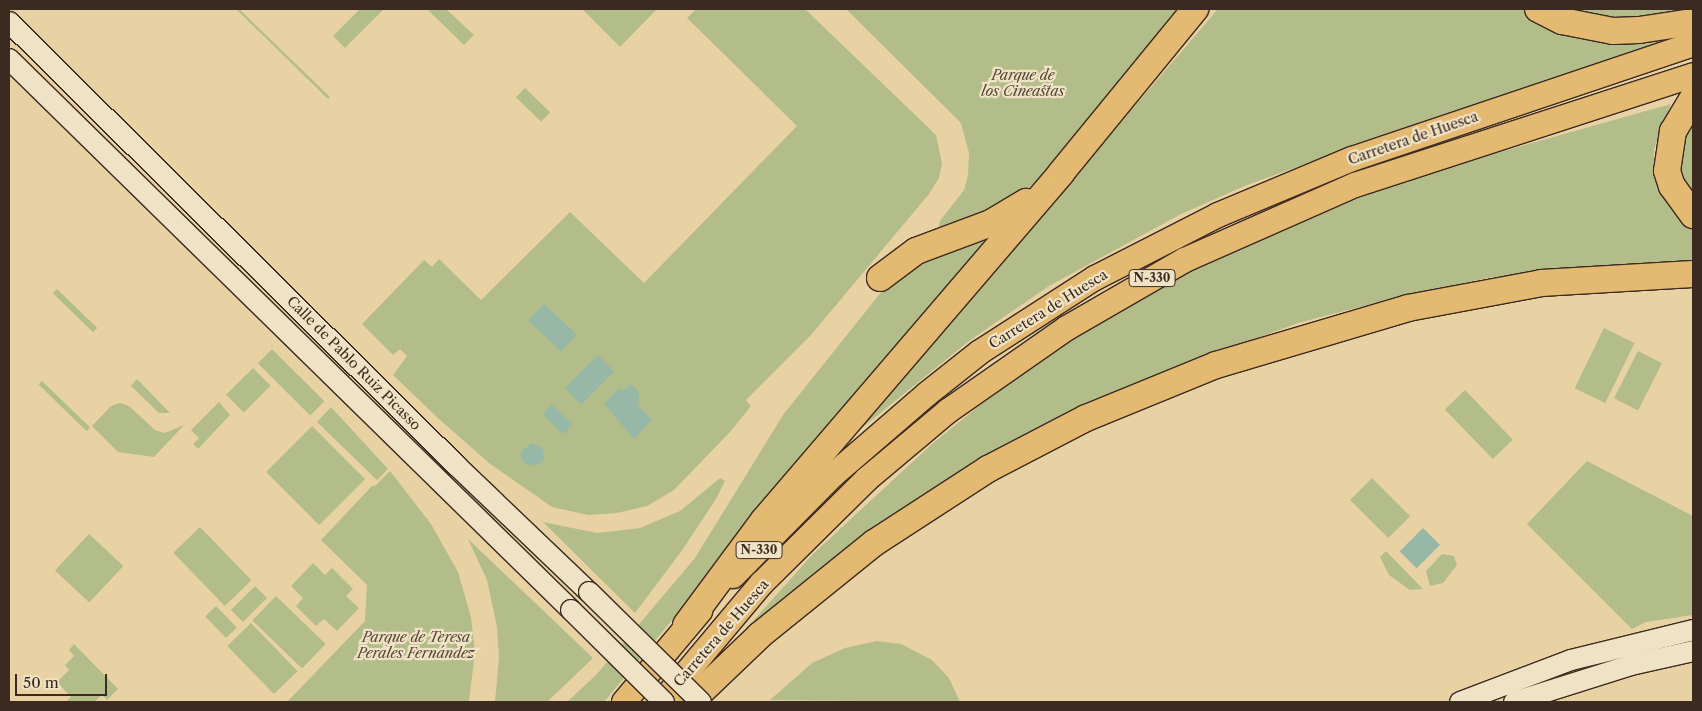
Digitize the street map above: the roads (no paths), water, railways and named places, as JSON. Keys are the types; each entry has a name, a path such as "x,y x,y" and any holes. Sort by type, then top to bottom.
{"highway":[{"path":"686,625 764,520 1061,173 1196,9"},
{"path":"1538,9 1562,21 1613,31 1639,30 1693,22"},
{"name":"Carretera de Huesca","path":"624,702 686,625 832,476 879,434 980,352 1095,278 1218,214 1352,159 1693,44"},
{"name":"Carretera de Huesca","path":"663,702 762,584 867,479 948,411 1067,328 1185,260 1355,184 1693,75"},
{"path":"1693,98 1673,131 1667,171 1677,195 1693,215"},
{"path":"880,278 916,251 991,223 1014,210 1061,173"},
{"path":"690,702 760,635 874,543 988,469 1086,418 1216,365 1408,308 1541,283 1686,272"}],"main road":[{"name":"Calle de Pablo Ruiz Picasso","path":"9,22 457,466 701,702"},
{"name":"Calle de Pablo Ruiz Picasso","path":"9,59 663,702"},
{"path":"1460,702 1571,660 1693,630"},
{"path":"1514,702 1631,665 1693,651"}],"park label":[{"name":"Parque de los Cineastas","path":"1023,84"},
{"name":"Parque de Teresa Perales Fernández","path":"416,646"}]}
